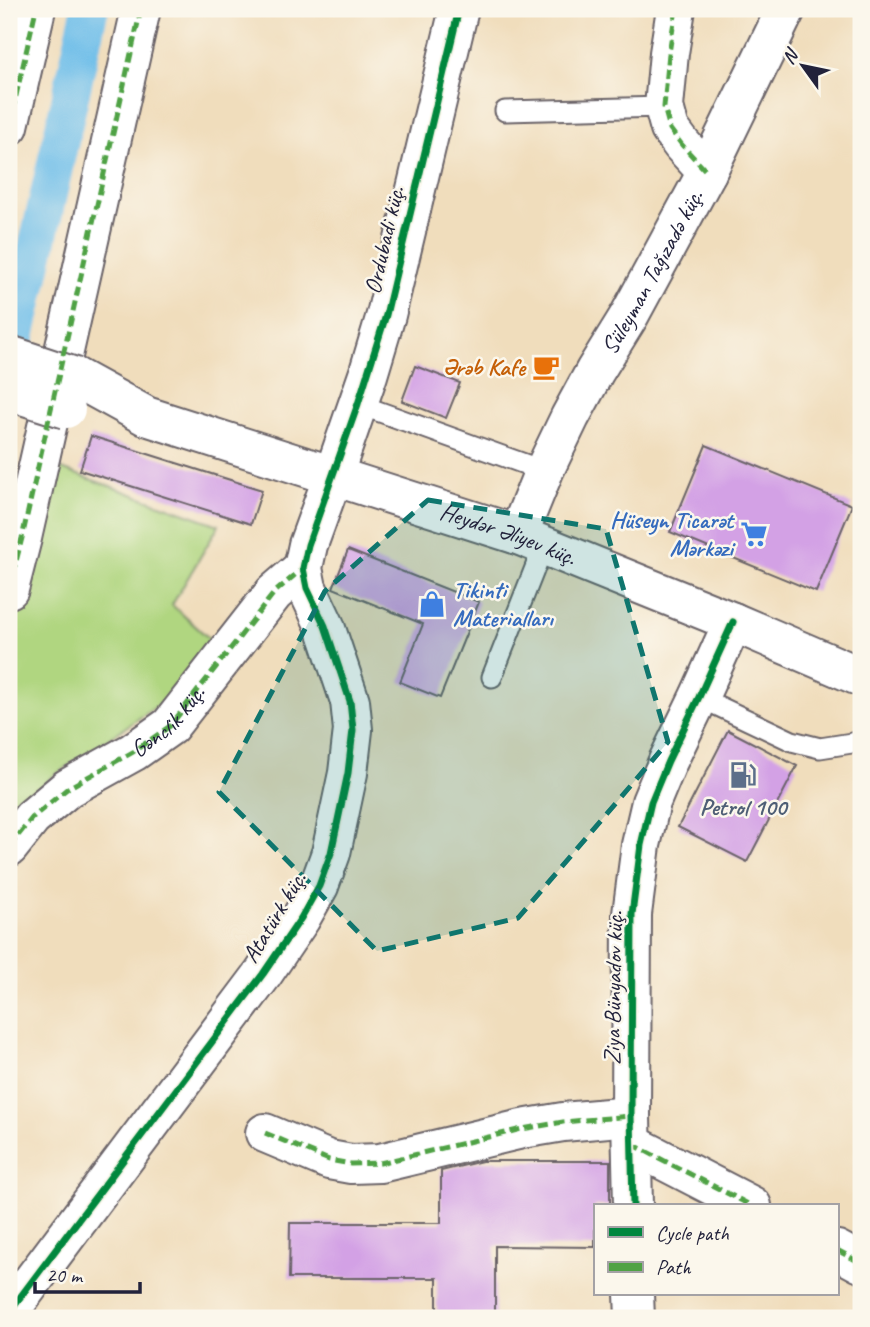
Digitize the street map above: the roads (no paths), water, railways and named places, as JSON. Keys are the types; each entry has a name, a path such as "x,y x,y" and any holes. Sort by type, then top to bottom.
{"street":[{"path":"9,127 36,9"},
{"path":"9,589 141,9"},
{"name":"Ordubadi küç.","path":"332,476 386,315 459,9"},
{"path":"676,9 664,107 670,129 707,172"},
{"name":"Süleyman Tağızadə küç.","path":"531,540 544,471 576,405 629,316 707,172 786,9"},
{"path":"9,355 70,393"},
{"path":"9,391 70,393"},
{"name":"Heydər Əliyev küç.","path":"70,393 531,540 861,677"},
{"path":"303,568 308,545 332,476"},
{"name":"Gənclik küç.","path":"9,847 32,818 68,788 133,752 170,726 274,593 303,568"},
{"name":"Atatürk küç.","path":"9,1312 263,974 319,886 331,853 348,773 353,730 350,701 325,626 307,588 303,568"},
{"name":"Ziya Bünyadov küç.","path":"633,1204 632,914 641,845 668,761 733,622"},
{"path":"265,1133 329,1160 360,1164 380,1163 550,1124 631,1130 749,1204"},
{"path":"838,1251 861,1263"},
{"path":"634,1296 635,1318"}],"lane":[{"path":"505,111 664,107"},
{"path":"358,404 544,471"},
{"path":"492,677 531,540"},
{"path":"699,697 792,741 820,748 861,740"}],"waterway":[{"path":"9,371 90,9"}],"place":[{"name":"Ərəb Kafe","path":"546,367"},
{"name":"Hüseyn Ticarət Mərkəzi","path":"754,534"},
{"name":"Tikinti Materialları","path":"432,604"},
{"name":"Petrol 100","path":"743,775"}]}
